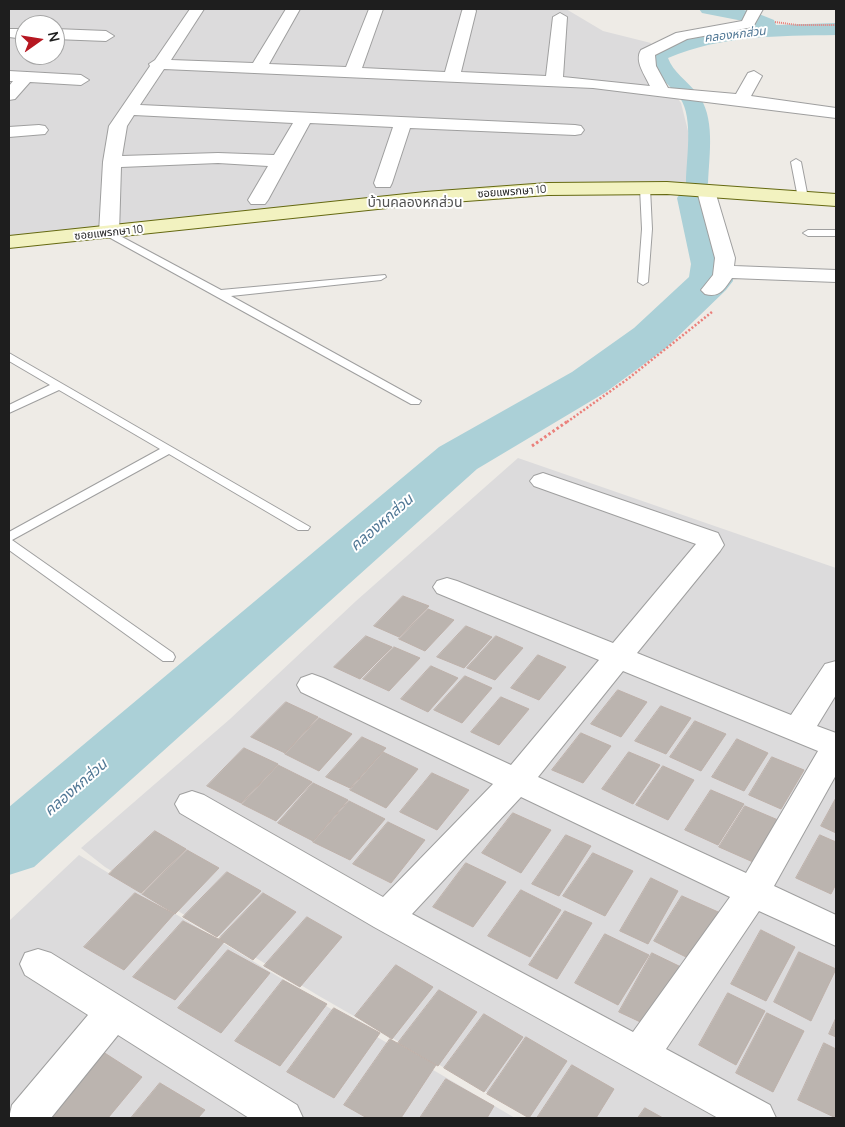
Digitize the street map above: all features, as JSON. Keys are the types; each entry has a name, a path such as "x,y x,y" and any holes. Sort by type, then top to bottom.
{"street":[{"path":"109,233 112,162 118,126 157,64 197,9"},
{"path":"258,69 293,9"},
{"path":"352,72 376,9"},
{"path":"452,77 469,11"},
{"path":"667,93 648,66 647,54 656,46 685,36 748,24 752,12"},
{"path":"554,82 560,17"},
{"path":"65,34 106,36"},
{"path":"157,64 610,84 667,93 741,100 836,113"},
{"path":"9,76 81,80"},
{"path":"741,100 754,76"},
{"path":"9,95 26,77"},
{"path":"128,110 403,124 575,130"},
{"path":"258,200 304,118"},
{"path":"383,183 403,124"},
{"path":"9,132 39,130"},
{"path":"112,162 218,158 279,161"},
{"name":"ซอยแพรกษา 10","path":"9,242 109,233 425,198 548,189 645,188 836,200"},
{"path":"706,192 725,258 731,272"},
{"path":"712,290 731,272 836,276"},
{"path":"387,917 516,781 710,545 708,539 543,481"},
{"path":"447,587 836,746 753,892 640,1054"},
{"path":"798,730 836,670"},
{"path":"312,685 836,931"},
{"path":"192,804 387,917 756,1118"},
{"path":"38,964 283,1118"},
{"path":"26,1118 114,1012"}],"lane":[{"path":"796,162 803,198"},
{"path":"643,282 647,229 645,188"},
{"path":"109,233 415,402"},
{"path":"808,233 836,233"},
{"path":"217,294 381,277"},
{"path":"9,356 303,527"},
{"path":"9,409 59,385"},
{"path":"9,537 169,449"},
{"path":"9,544 168,657"}],"path":[{"path":"773,21 797,25 836,25"},
{"path":"532,446 629,378 702,322 729,292 731,272"}],"shaded area":[{"path":"9,9 566,9 603,31 651,43 649,61 681,103 690,139 692,188 617,187 9,241"},
{"path":"518,458 836,568 836,1118 532,1118 319,996 105,867 81,848 230,719 356,601"},
{"path":"79,855 377,1037 515,1118 9,1118 9,921"}],"building":[{"path":"403,596 429,606 399,637 374,626"},
{"path":"428,609 454,620 425,651 399,639"},
{"path":"466,626 492,637 464,668 437,657"},
{"path":"366,636 392,647 360,679 334,667"},
{"path":"496,636 523,648 495,680 467,668"},
{"path":"394,647 420,658 389,691 363,679"},
{"path":"538,655 566,667 539,700 511,688"},
{"path":"431,666 458,678 428,712 401,699"},
{"path":"465,676 492,688 462,723 434,710"},
{"path":"618,690 647,702 621,737 591,724"},
{"path":"501,697 529,709 499,745 471,732"},
{"path":"286,702 318,717 285,753 251,737"},
{"path":"661,706 691,718 666,754 635,741"},
{"path":"319,718 352,734 319,771 285,754"},
{"path":"695,721 726,734 701,771 670,757"},
{"path":"581,733 611,746 583,783 552,770"},
{"path":"362,737 386,748 350,788 326,777"},
{"path":"737,739 768,753 744,791 712,777"},
{"path":"244,748 278,764 241,803 207,786"},
{"path":"383,752 418,769 386,808 350,790"},
{"path":"629,752 660,765 633,804 602,789"},
{"path":"772,757 804,770 781,809 749,795"},
{"path":"278,765 312,782 276,821 242,804"},
{"path":"663,766 694,780 668,820 636,805"},
{"path":"432,773 469,790 437,830 400,812"},
{"path":"313,783 348,800 313,841 278,823"},
{"path":"711,790 744,804 718,845 685,830"},
{"path":"836,798 836,833 821,826"},
{"path":"349,801 385,819 350,860 313,842"},
{"path":"745,806 778,820 753,862 719,847"},
{"path":"513,813 551,830 521,873 482,853"},
{"path":"388,822 425,840 391,883 353,864"},
{"path":"155,831 186,849 141,893 109,874"},
{"path":"566,835 591,846 559,896 532,884"},
{"path":"820,835 836,842 836,884 831,894 796,878"},
{"path":"187,850 219,868 175,914 142,894"},
{"path":"593,853 633,871 605,916 563,896"},
{"path":"466,863 506,882 473,927 433,907"},
{"path":"227,872 261,891 217,937 183,917"},
{"path":"651,878 678,891 648,944 620,931"},
{"path":"521,890 561,910 530,957 488,936"},
{"path":"135,893 174,914 124,970 84,947"},
{"path":"263,893 296,912 253,960 219,939"},
{"path":"682,896 725,915 698,963 654,941"},
{"path":"565,911 592,923 557,979 529,965"},
{"path":"307,917 342,937 300,987 264,966"},
{"path":"183,921 224,942 175,1000 133,977"},
{"path":"761,930 795,947 766,1001 731,984"},
{"path":"605,934 649,955 618,1005 575,983"},
{"path":"228,950 270,973 221,1033 178,1008"},
{"path":"799,952 836,969 811,1021 774,1002"},
{"path":"652,953 681,967 649,1026 619,1012"},
{"path":"396,965 433,987 392,1039 355,1016"},
{"path":"283,980 327,1004 280,1066 235,1041"},
{"path":"439,990 477,1012 438,1066 398,1043"},
{"path":"728,993 765,1011 736,1065 699,1045"},
{"path":"334,1008 380,1033 334,1098 287,1072"},
{"path":"767,1013 804,1031 773,1092 736,1073"},
{"path":"484,1014 523,1037 484,1092 444,1068"},
{"path":"836,1018 836,1037 829,1034"},
{"path":"526,1037 567,1061 529,1118 487,1094"},
{"path":"390,1039 436,1065 401,1118 367,1118 344,1105"},
{"path":"824,1043 836,1049 836,1118 798,1100"},
{"path":"100,1050 142,1077 108,1118 42,1117"},
{"path":"572,1065 614,1089 596,1118 537,1118"},
{"path":"446,1079 494,1106 487,1118 420,1118"},
{"path":"160,1083 205,1110 198,1118 131,1118"},
{"path":"645,1108 663,1118 638,1118"}],"waterway":[{"path":"708,9 748,16 767,24"},
{"name":"คลองหกส่วน","path":"697,183 697,115 690,98 671,78 659,62 657,55 678,46 722,35 745,32 836,29"},
{"name":"คลองหกส่วน","path":"9,847 458,458 589,382 650,338 711,281 712,264 697,198"}],"district":[{"name":"บ้านคลองหกส่วน","path":"415,203"}]}
